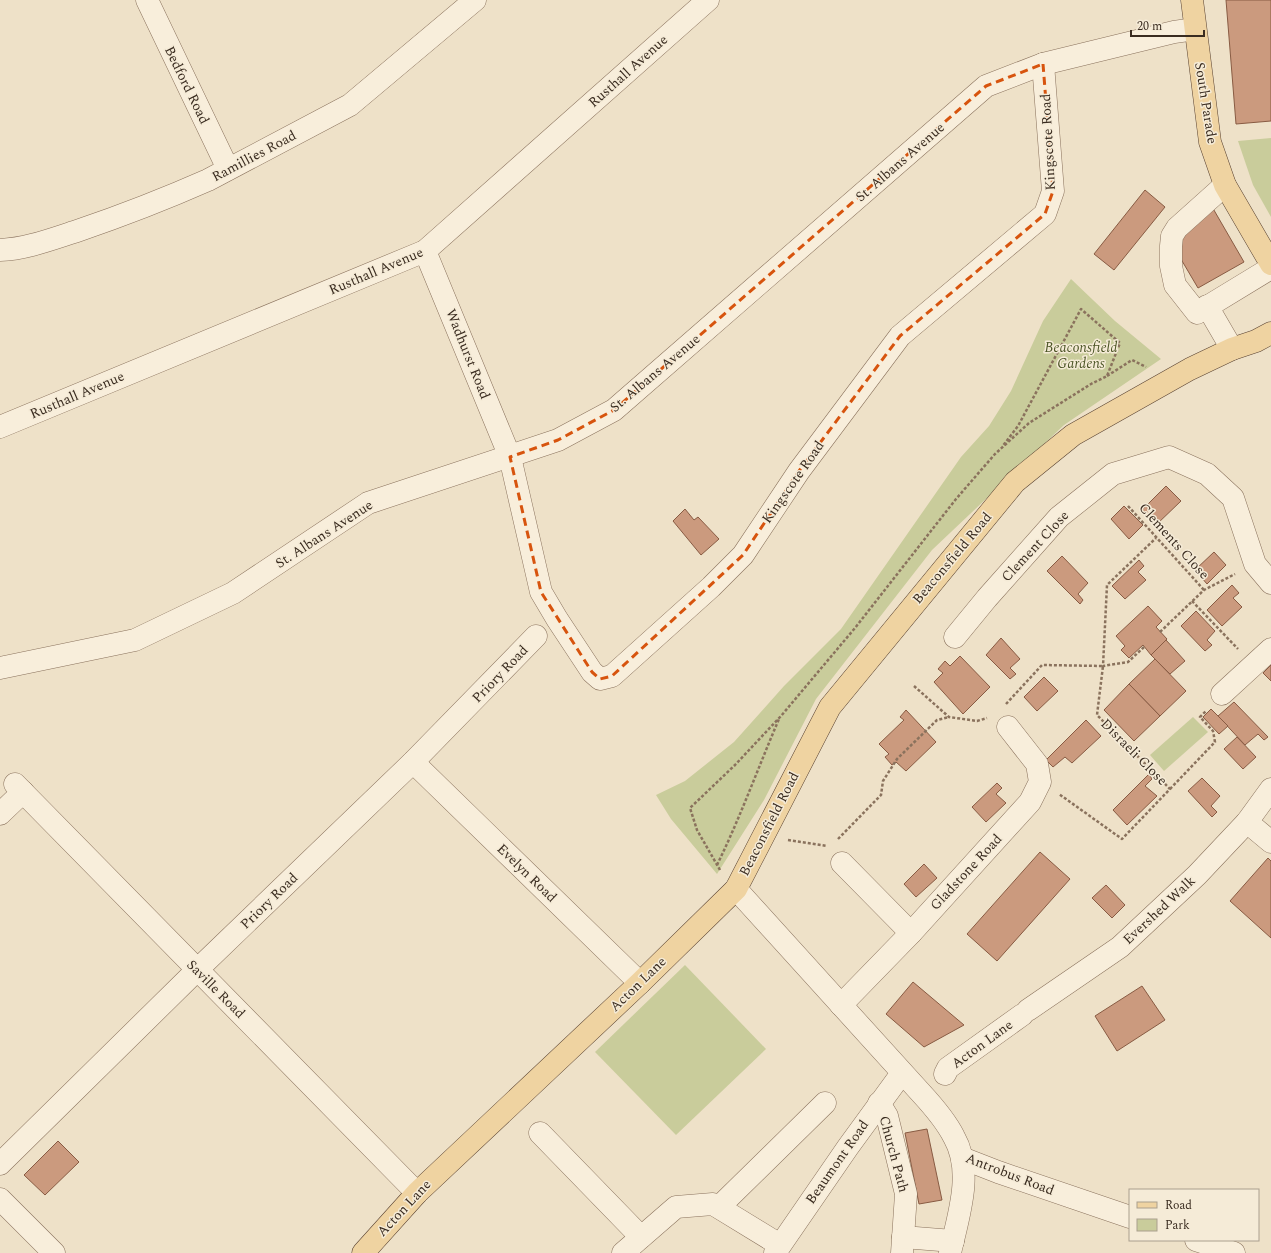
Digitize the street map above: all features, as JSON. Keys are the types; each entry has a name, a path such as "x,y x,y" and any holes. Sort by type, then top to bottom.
{"main road":[{"name":"South Parade","path":"1192,0 1210,142 1225,185 1271,264"},
{"name":"Beaconsfield Road","path":"736,889 830,706 1015,482 1073,435 1190,369 1232,349 1256,341 1271,332"},
{"name":"Acton Lane","path":"365,1252 417,1193 640,983 736,889"}],"street":[{"name":"Bedford Road","path":"147,0 228,169"},
{"name":"Ramillies Road","path":"0,250 15,250 49,240 97,224 185,190 350,105 475,0"},
{"name":"Rusthall Avenue","path":"0,427 425,251 708,0"},
{"name":"St. Albans Avenue","path":"0,668 136,640 233,594 368,503 558,440 614,410 986,86 1043,64 1174,32 1195,29"},
{"name":"Kingscote Road","path":"510,457 541,592 592,672 600,678 612,676 711,587 743,555 799,471 900,336 1045,214 1053,191 1043,64"},
{"path":"1225,185 1177,228 1172,236 1171,266 1175,285 1197,313 1271,268"},
{"name":"Wadhurst Road","path":"425,251 510,457"},
{"path":"1207,306 1232,349"},
{"name":"Clement Close","path":"955,636 1059,517 1113,474 1169,457 1207,474 1233,498 1255,564 1271,583"},
{"name":"Priory Road","path":"0,1164 198,969 414,762 536,636"},
{"path":"1222,694 1271,649"},
{"path":"1002,720 1037,764 1040,782"},
{"name":"Evelyn Road","path":"414,762 640,983"},
{"name":"Gladstone Road","path":"840,1005 910,932 1030,802 1040,782"},
{"name":"Saville Road","path":"0,814 19,788 417,1193"},
{"name":"Evershed Walk","path":"1025,1013 1120,947 1197,875 1247,822 1271,789"},
{"path":"1247,822 1271,842"},
{"path":"837,855 910,932"},
{"path":"736,889 902,1073"},
{"name":"Acton Lane","path":"945,1074 948,1068 1025,1013"},
{"name":"Antrobus Road","path":"902,1073 935,1108 955,1137 962,1158 998,1172 1129,1217"},
{"name":"Beaumont Road","path":"778,1249 879,1103 902,1073"},
{"path":"719,1207 825,1103"},
{"name":"Church Path","path":"879,1103 887,1116 906,1194 903,1245"},
{"path":"540,1133 641,1237"},
{"path":"903,1245 951,1247 961,1206 963,1179 962,1158"},
{"path":"0,1199 54,1253"},
{"path":"624,1253 676,1206 713,1204 778,1249"},
{"path":"1199,1241 1234,1253"}],"path":[{"path":"1002,447 1018,426 1081,310 1120,343 1107,376"},
{"path":"781,716 750,792 716,866 696,830 690,808 735,765 781,716 855,628 956,499 995,454 1029,423 1090,384 1107,376 1132,360 1169,380"},
{"name":"Clements Close","path":"1128,506 1204,590"},
{"path":"1103,666 1107,585 1156,538"},
{"path":"1160,632 1204,590 1255,564"},
{"path":"1192,601 1253,665"},
{"path":"836,842 881,795 883,781 897,758 937,720 949,717 977,721 1002,720 1042,665 1103,666 1128,662 1144,647"},
{"name":"Disraeli Close","path":"1103,666 1097,715 1170,789"},
{"path":"914,686 949,717"},
{"name":"Disraeli Close","path":"1040,782 1122,839 1215,742 1213,731 1200,717 1222,694"},
{"path":"787,840 837,855"}],"highlighted area":[{"path":"1043,64 1053,191 1045,214 900,336 799,471 743,555 612,676 600,679 592,672 541,592 510,457 558,440 614,410 986,86"}],"green space":[{"path":"1271,138 1271,217 1253,185 1238,141"},
{"name":"Beaconsfield Gardens","path":"1071,279 1115,321 1161,359 1064,425 932,550 816,699 764,800 717,874 671,819 656,795 685,781 734,742 784,686 841,629 961,457 989,426 1011,391 1043,321"},
{"path":"1193,717 1208,732 1164,771 1150,755"},
{"path":"685,965 766,1049 676,1135 595,1052"}],"building":[{"path":"1226,0 1271,0 1271,121 1236,124"},
{"path":"1145,190 1165,207 1114,270 1094,254"},
{"path":"1211,205 1244,262 1198,288 1165,232"},
{"path":"1166,486 1181,501 1156,525 1141,511"},
{"path":"1124,506 1143,525 1129,539 1111,519"},
{"path":"685,509 694,520 698,517 719,539 701,555 673,521"},
{"path":"1214,552 1226,565 1207,584 1195,570"},
{"path":"1062,556 1088,583 1078,594 1083,600 1080,604 1047,571"},
{"path":"1139,560 1144,566 1138,572 1146,580 1125,599 1112,586"},
{"path":"1232,585 1239,593 1233,598 1242,607 1222,626 1207,610"},
{"path":"1148,606 1162,621 1156,627 1167,639 1151,655 1143,645 1129,658 1121,650 1125,646 1116,636"},
{"path":"1196,611 1215,631 1207,640 1212,645 1205,651 1181,626"},
{"path":"1001,638 1020,659 1010,668 1016,674 1010,679 986,655"},
{"path":"1166,640 1185,661 1170,674 1151,655"},
{"path":"960,656 990,687 963,714 934,682 943,673 938,669 945,661 950,666"},
{"path":"1155,659 1186,691 1160,716 1129,684"},
{"path":"1271,665 1271,681 1263,673"},
{"path":"1044,677 1058,691 1037,711 1024,697"},
{"path":"1129,684 1160,716 1134,741 1104,710"},
{"path":"1234,702 1268,737 1264,740 1258,734 1245,745 1218,716"},
{"path":"1211,709 1228,726 1219,734 1203,717"},
{"path":"906,710 936,742 906,771 896,762 892,765 885,757 889,754 879,744 904,720 900,717"},
{"path":"1086,720 1101,736 1072,763 1065,757 1053,767 1046,760"},
{"path":"1237,737 1256,757 1243,769 1224,749"},
{"path":"1149,774 1152,779 1145,786 1157,796 1127,825 1113,810"},
{"path":"1202,778 1220,796 1211,806 1217,812 1212,817 1188,791"},
{"path":"997,783 1002,788 996,794 1006,803 986,822 972,807"},
{"path":"1040,852 1070,879 997,961 967,934"},
{"path":"1268,858 1271,861 1271,938 1230,901"},
{"path":"924,864 937,878 916,897 904,884"},
{"path":"1106,885 1125,905 1112,918 1092,898"},
{"path":"913,982 964,1025 924,1047 886,1014"},
{"path":"1142,986 1165,1020 1117,1051 1095,1016"},
{"path":"927,1129 942,1200 919,1204 905,1133"},
{"path":"58,1141 79,1162 45,1195 24,1175"}]}
